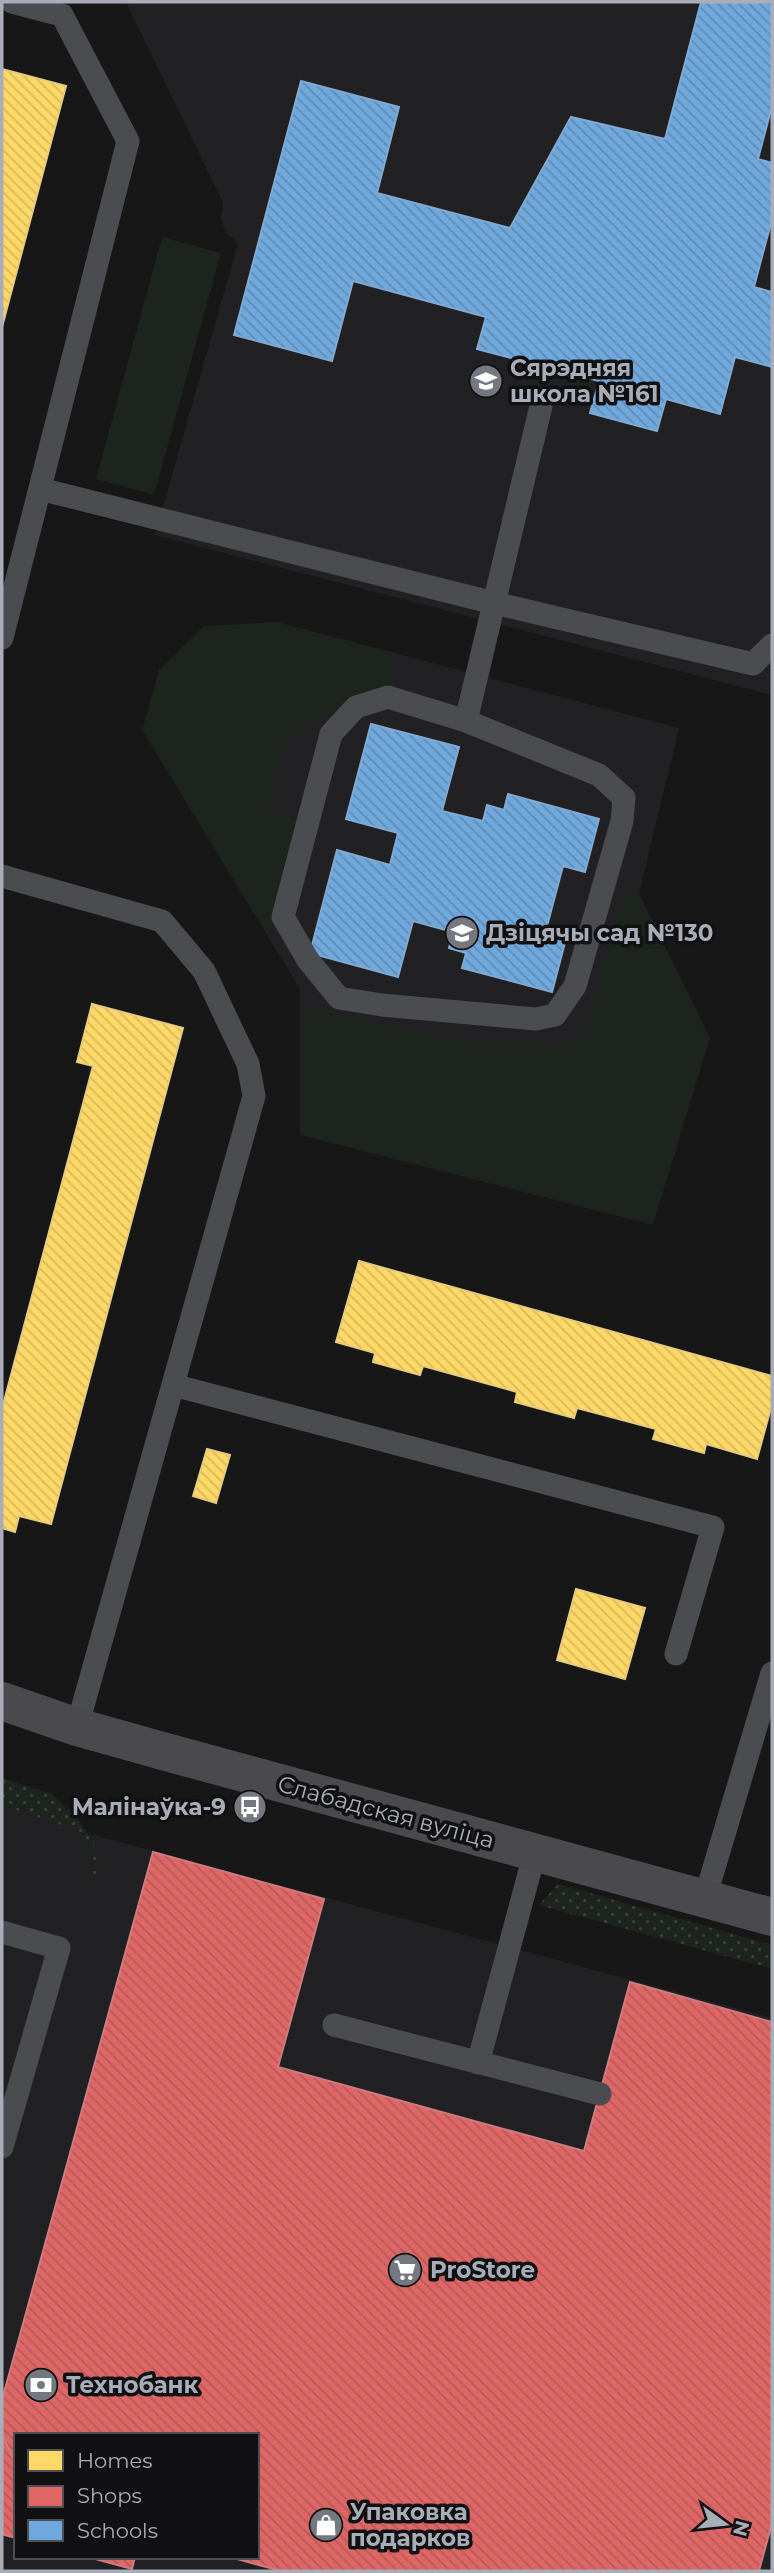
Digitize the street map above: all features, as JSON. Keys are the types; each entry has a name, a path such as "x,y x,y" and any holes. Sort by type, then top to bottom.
{"main road":[{"name":"Слабадская вуліца","path":"2,1700 77,1727 772,1917"}],"lane":[{"path":"2,638 128,141 62,15 12,2"},
{"path":"466,721 541,406"},
{"path":"40,489 494,603 753,664 772,645"},
{"path":"388,697 466,721 598,775 624,797 622,821 575,986 555,1015 536,1019 382,1005 339,998 308,960 283,917 331,734 356,708 388,697"},
{"path":"2,876 162,921 204,971 248,1064 254,1096 77,1727"},
{"path":"173,1385 713,1527 676,1654"},
{"path":"705,1898 772,1673"},
{"path":"478,2063 535,1852"},
{"path":"2,1932 59,1948 2,2147"},
{"path":"334,2025 600,2094"}],"shaded area":[{"name":"Сярэдняя школа №161","path":"126,2 772,2 772,695 155,535 238,243 225,232 221,217 223,203"},
{"path":"162,237 221,253 154,495 96,479"},
{"path":"274,622 396,653 389,684 288,736 267,812 299,820 268,936 143,730 160,669 203,627"},
{"name":"Дзіцячы сад №130","path":"277,622 679,728 639,894 710,1038 653,1225 300,1135 300,989 142,730 159,670 206,626"},
{"path":"623,892 639,894 709,1038 653,1224 300,1134 301,1007 471,1042 566,1045 585,1030"},
{"path":"2,1778 52,1794 74,1814 93,1841 98,1864 95,1884 88,1842 79,1831 2,1805"},
{"name":"ProStore","path":"2,1805 79,1831 772,2018 772,2571 2,2571"},
{"path":"558,1884 772,1945 772,1969 539,1905"}],"building: Homes":[{"path":"2,69 66,86 2,327"},
{"path":"92,1004 183,1028 51,1524 19,1516 15,1532 2,1528 2,1409 93,1066 77,1062"},
{"path":"359,1261 772,1376 772,1404 757,1459 706,1444 704,1453 653,1439 656,1429 577,1408 574,1418 515,1402 517,1392 423,1366 420,1375 373,1362 375,1353 336,1342"},
{"path":"207,1449 230,1455 216,1503 193,1496"},
{"path":"576,1589 645,1608 625,1679 557,1660"}],"building: Shops":[{"name":"ProStore","path":"153,1852 324,1899 278,2067 584,2151 630,1982 772,2022 772,2523 759,2571 281,2571 237,2559 259,2559 259,2433 14,2433 14,2459 2,2435 2,2400"},
{"path":"2,2435 14,2459 14,2538 4,2535"},
{"path":"95,2559 134,2559 132,2569"}],"building: Schools":[{"path":"701,2 772,2 772,106 758,159 772,163 772,219 754,287 772,292 772,367 735,357 720,414 666,399 657,431 590,413 599,381 477,349 486,317 353,281 332,361 234,335 301,81 399,107 377,193 510,228 571,117 665,139"},
{"path":"371,724 459,747 442,811 483,821 487,805 504,810 508,794 599,819 585,872 563,866 546,930 567,935 552,992 462,968 466,953 449,948 453,932 413,921 398,977 310,953 337,850 390,865 398,833 346,819"}],"place":[{"name":"Сярэдняя школа №161","path":"486,381"},
{"name":"Дзіцячы сад №130","path":"462,933"},
{"name":"Малінаўка-9","path":"250,1807"},
{"name":"ProStore","path":"405,2270"},
{"name":"Технобанк","path":"41,2385"},
{"name":"Упаковка подарков","path":"326,2525"}]}
